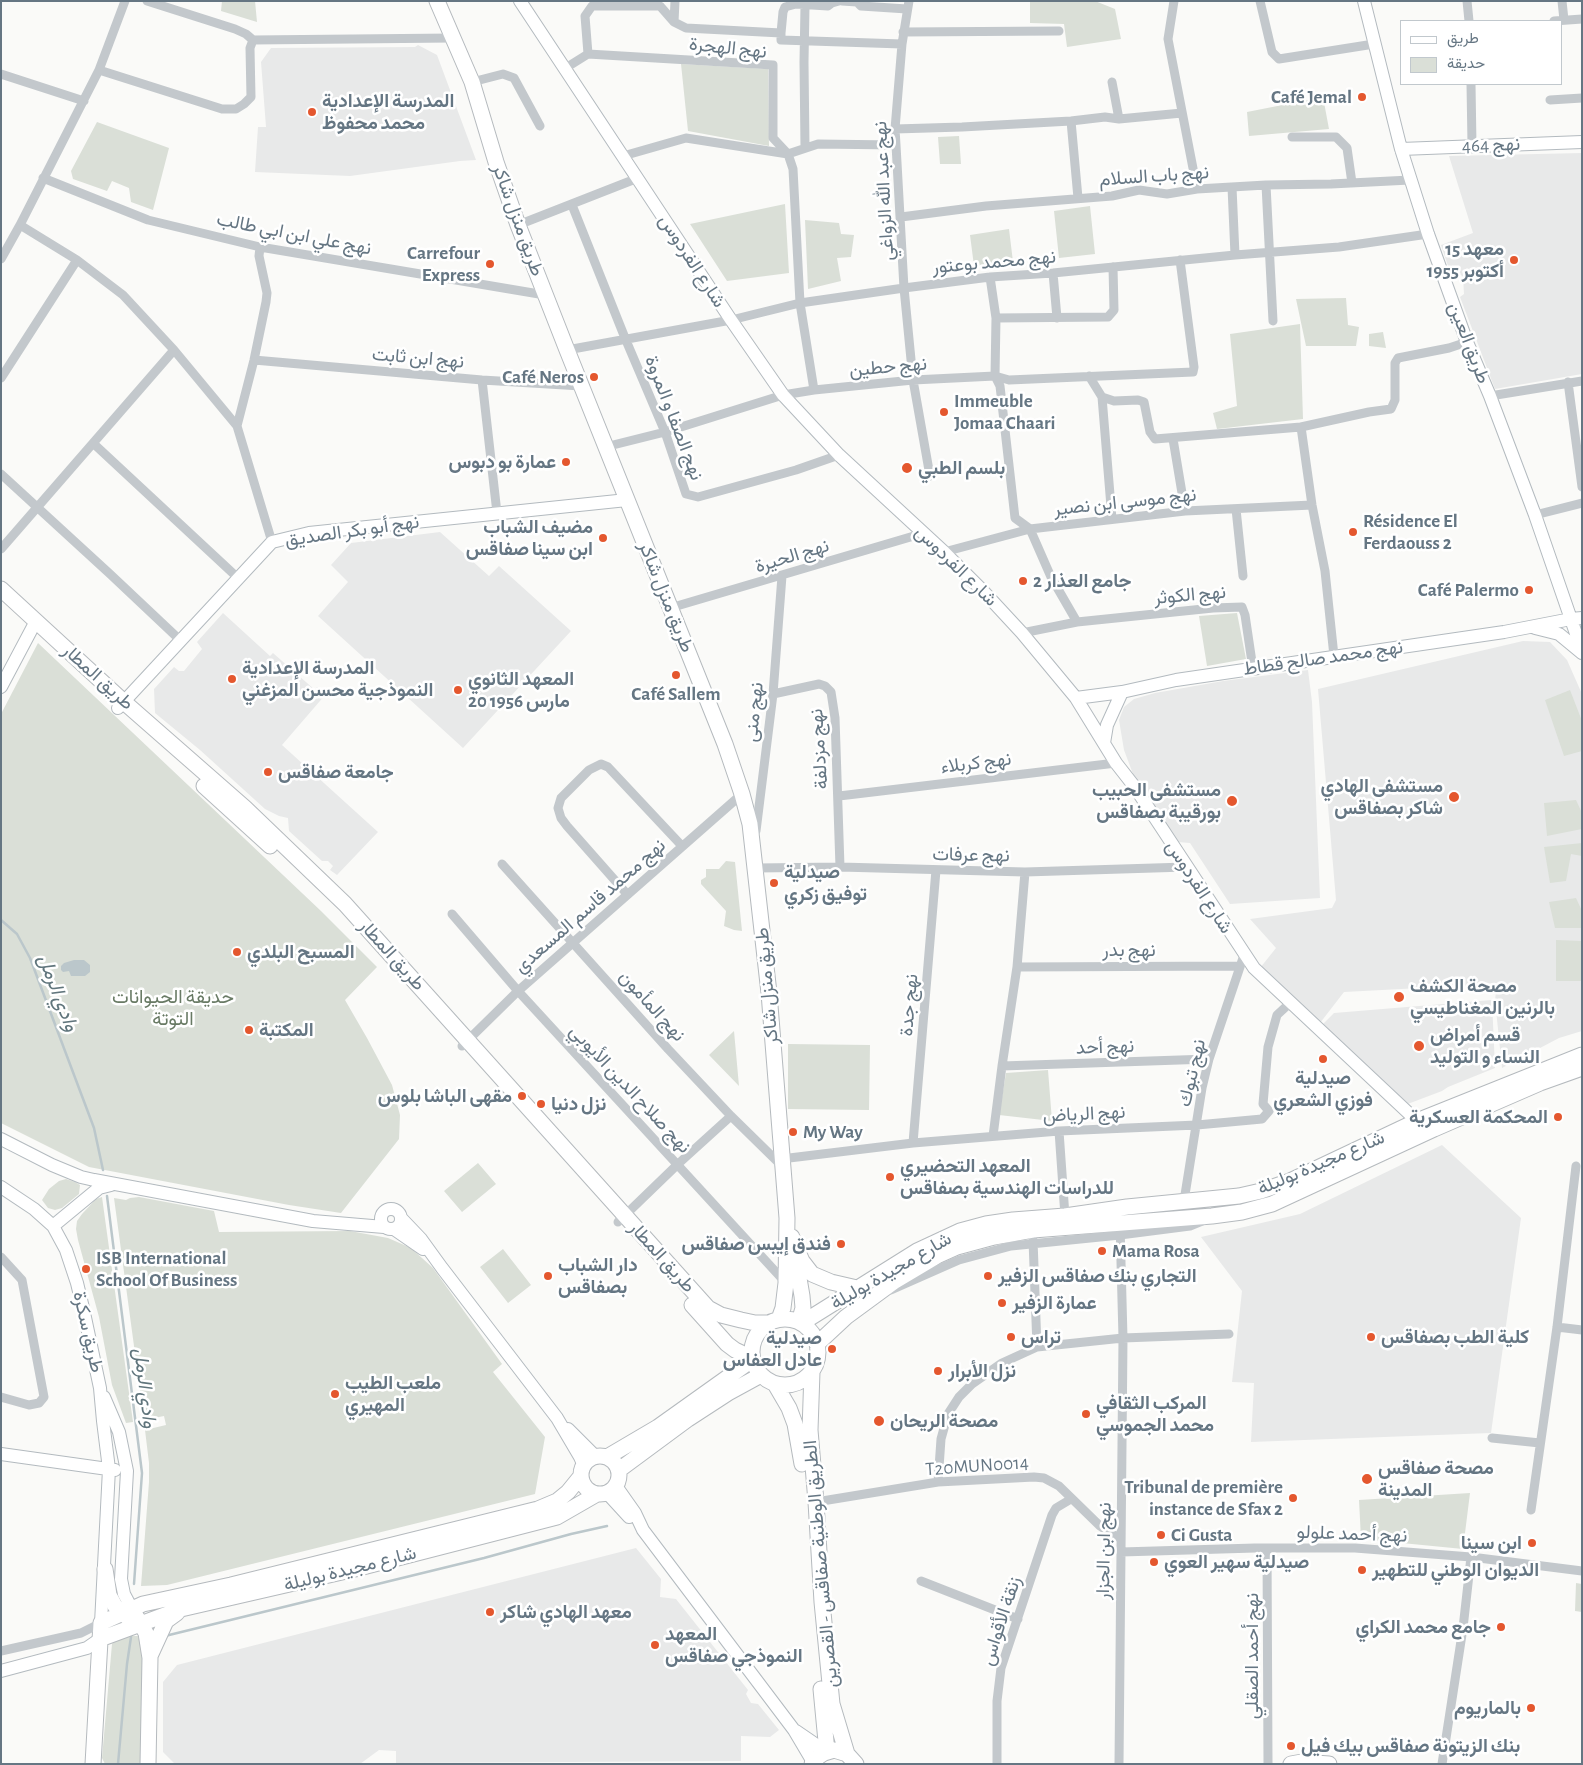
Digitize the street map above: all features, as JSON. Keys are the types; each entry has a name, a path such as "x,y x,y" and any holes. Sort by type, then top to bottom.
{"main road":[{"name":"طريق منزل شاكر","path":"437,1 472,82 496,162 518,225 566,350 724,744 742,794 750,824 769,993 787,1218 786,1284 783,1308 773,1321"},
{"name":"طريق المطار","path":"1,589 33,625 121,705 245,808 325,884 395,958 466,1044 621,1219 727,1344 752,1359"},
{"name":"طريق المطار","path":"1,602 33,625"},
{"name":"شارع مجيدة بوليلة","path":"801,1322 917,1251 960,1231 986,1224 1013,1220 1065,1216 1238,1196 1261,1191 1290,1181 1413,1118 1582,1055"},
{"name":"شارع مجيدة بوليلة","path":"818,1344 846,1317 894,1281 937,1256 958,1247 994,1237 1033,1237 1120,1230 1242,1212 1272,1204 1434,1129 1540,1083 1582,1068"},
{"name":"طريق منزل شاكر","path":"787,1218 795,1246 802,1296 801,1322"},
{"name":"طريق المطار","path":"621,1219 708,1308 720,1315 755,1323 773,1321"},
{"path":"795,1246 802,1261 812,1274 831,1282 857,1288"},
{"path":"789,1319 801,1322 814,1336 818,1344 818,1359 812,1372 804,1379 795,1384 785,1386 775,1384 761,1375 755,1368 751,1348 754,1338 760,1330 773,1321 789,1319"},
{"name":"شارع مجيدة بوليلة","path":"101,1623 144,1604 231,1585 538,1509 557,1501 568,1492 587,1462 602,1457 658,1427 752,1359"},
{"name":"الطريق الوطنية صفاقس - القصرين","path":"812,1372 810,1430 822,1602 831,1694 836,1718 852,1759"},
{"path":"619,1470 688,1419 728,1393 761,1375"},
{"name":"الطريق الوطنية صفاقس - القصرين","path":"775,1384 789,1408 800,1445 819,1758"},
{"path":"582,1471 584,1486 588,1490 607,1491 619,1481 619,1470 616,1464 602,1457"},
{"name":"شارع مجيدة بوليلة","path":"100,1639 181,1609 355,1569 557,1517 607,1491"},
{"path":"105,1570 109,1594 114,1606 127,1611 141,1624 147,1638 150,1658 148,1764"},
{"path":"150,1658 166,1621 181,1609"},
{"path":"93,1764 101,1623"},
{"path":"80,1764 88,1753 93,1740"},
{"path":"819,1758 834,1750 852,1759"},
{"path":"1291,1764 1302,1762 1329,1764"}],"street":[{"path":"1,259 99,70 125,1"},
{"path":"147,1 235,29 253,40 452,38"},
{"name":"شارع الفردوس","path":"520,1 731,320 783,394 839,455 924,533 984,592 1022,633 1076,698 1116,763 1134,786 1186,867 1242,960 1254,968 1413,1118"},
{"path":"674,22 675,1"},
{"path":"902,44 781,40 783,12 785,7 799,4 828,6 840,1 857,2 861,6 908,5"},
{"path":"1174,1 1168,39 1197,189"},
{"path":"1260,1 1272,52 1279,59 1374,44"},
{"name":"طريق العين","path":"1364,1 1401,148 1428,234 1576,619 1581,647"},
{"path":"1467,1 1469,20"},
{"path":"1562,1 1564,20 1582,20"},
{"path":"799,4 804,42 805,148"},
{"name":"نهج عبد الله الزواغي","path":"908,5 903,32 895,128 904,288 913,380 930,476"},
{"path":"564,69 588,54 585,16 592,6 660,6 674,22 686,28 781,33"},
{"path":"903,32 1059,31"},
{"path":"99,70 222,109 236,109 251,97 250,48 253,40"},
{"name":"نهج الهجرة","path":"588,54 773,65 773,138 788,154 793,169 800,303 814,390"},
{"path":"1,74 84,101"},
{"path":"472,82 503,74 514,78 540,126"},
{"path":"1112,82 1119,119"},
{"path":"1471,85 1472,145"},
{"path":"1550,100 1582,98"},
{"path":"895,128 962,127 1105,118 1119,119 1182,113"},
{"path":"1072,121 1078,198"},
{"path":"1292,137 1336,137 1347,148 1352,184"},
{"path":"623,156 686,138 788,154 818,144 896,145"},
{"name":"نهج 464","path":"1401,148 1582,142"},
{"name":"نهج علي ابن ابي طالب","path":"43,178 148,220 260,247 546,296"},
{"path":"518,225 638,178"},
{"name":"نهج باب السلام","path":"901,217 986,206 1112,196 1139,190 1167,194 1197,189 1266,185 1352,184 1410,180"},
{"path":"1266,185 1271,252 1273,321"},
{"path":"1232,188 1235,255"},
{"name":"نهج الصفا و المروة","path":"572,205 665,432 686,494 698,497 796,470 839,455"},
{"path":"20,225 77,260 123,296 174,350 237,426 272,542"},
{"name":"نهج محمد بوعتور","path":"566,350 731,320 800,303 990,276 1053,273 1338,247 1428,234"},
{"path":"237,426 254,360 267,293 261,267 260,247"},
{"path":"1,378 77,260"},
{"name":"نهج حطين","path":"605,447 665,432 783,394 814,390 913,380 995,376 1009,380 1193,372 1194,367 1180,260"},
{"path":"996,318 1108,317 1114,310 1112,267"},
{"path":"1053,273 1057,318"},
{"path":"990,276 996,318 995,376 1000,386 1016,518 1030,529 1051,577 1077,622"},
{"path":"1102,397 1114,401 1138,400 1144,402 1150,432 1155,439 1302,427 1391,409 1395,400 1395,363 1398,358 1449,348 1468,342"},
{"path":"1,549 174,350"},
{"name":"نهج ابن ثابت","path":"254,360 482,380 580,386"},
{"path":"1089,376 1102,397 1112,519"},
{"path":"482,380 497,513"},
{"path":"1490,396 1582,381"},
{"path":"1568,382 1582,487"},
{"path":"1302,427 1312,505 1325,571 1334,656"},
{"path":"1173,438 1185,511"},
{"path":"94,444 238,578"},
{"path":"1,474 180,640"},
{"name":"نهج أبو بكر الصديق","path":"121,705 272,542 303,534 627,500"},
{"path":"1535,515 1582,503"},
{"name":"نهج موسى ابن نصير","path":"944,552 1030,529 1185,511 1312,505"},
{"path":"1236,509 1244,576"},
{"name":"نهج الحيرة","path":"670,608 924,533"},
{"name":"نهج منى","path":"753,851 772,694 782,576"},
{"name":"نهج الكوثر","path":"1022,633 1077,622 1213,608 1242,607 1245,615 1252,669"},
{"name":"نهج محمد صالح قطاط","path":"1076,698 1122,692 1176,680 1576,619"},
{"path":"1,687 33,625"},
{"path":"1530,627 1558,634 1581,647"},
{"name":"نهج مزدلفة","path":"772,694 819,684 825,686 830,692 835,718 840,867"},
{"path":"1104,743 1107,725 1122,692"},
{"name":"نهج كربلاء","path":"839,796 1116,763"},
{"path":"627,894 561,818 558,808 562,798 588,770 600,764 608,767 682,846"},
{"name":"نهج محمد قاسم المسعدي","path":"466,1044 518,991 742,794"},
{"name":"نهج المأمون","path":"502,864 731,1116 782,1162"},
{"name":"نهج عرفات","path":"756,868 840,867 1025,872 1186,867"},
{"name":"نهج جدة","path":"913,1143 936,870"},
{"path":"994,1136 1002,1066 1017,967 1025,872"},
{"name":"نهج صلاح الدين الأيوبي","path":"452,914 518,991 786,1284"},
{"name":"نهج بدر","path":"1017,967 1242,960"},
{"name":"نهج تبوك","path":"1184,1201 1202,1088 1209,1059 1242,960"},
{"name":"نهج الرياض","path":"782,1162 913,1143 1059,1131 1197,1125 1262,1119 1266,1117 1269,1111 1263,1104 1268,1048 1277,1015 1290,1003"},
{"name":"نهج أحد","path":"1002,1066 1209,1059"},
{"path":"621,1219 731,1116"},
{"path":"1059,1131 1065,1216"},
{"path":"1,1139 52,1165 81,1177 313,1221 341,1224 393,1225"},
{"path":"1531,1510 1557,1327 1576,1166"},
{"path":"81,1177 87,1186 86,1198"},
{"path":"53,1226 99,1188 114,1184"},
{"name":"طريق سكرة","path":"1,1187 34,1209 53,1226 63,1244 77,1283 100,1388"},
{"path":"341,1224 389,1209 396,1210 393,1225"},
{"path":"383,1212 381,1218 421,1239 556,1418 580,1457 582,1471"},
{"name":"نهج ابن الجزار","path":"1119,1764 1122,1338 1120,1230"},
{"path":"1033,1237 1037,1347"},
{"path":"1,1256 22,1280 44,1397 39,1404 29,1405 1,1397"},
{"path":"1557,1327 1582,1330"},
{"path":"938,1482 941,1439 953,1405 972,1384 1002,1363 1037,1347 1122,1338 1229,1334"},
{"path":"2,1650 82,1633 101,1623 109,1469 102,1421 100,1388"},
{"path":"100,1388 119,1432 127,1471 122,1579 127,1611"},
{"path":"556,1418 589,1448 602,1457"},
{"path":"1492,1438 1540,1443"},
{"path":"1,1454 127,1471"},
{"name":"T20MUN0014","path":"816,1502 938,1482 1034,1477 1059,1486 1100,1526 1120,1539"},
{"path":"607,1491 643,1530 794,1730 810,1740 819,1758"},
{"name":"زنقة الأقواس","path":"997,1764 997,1701 1004,1659 1052,1515 1056,1508 1071,1499"},
{"name":"نهج أحمد الصقلي","path":"1268,1548 1268,1764"},
{"name":"نهج أحمد علولو","path":"1121,1552 1355,1548 1471,1557 1582,1571"},
{"path":"1442,1764 1463,1628 1471,1557"},
{"path":"921,1581 1018,1619"},
{"path":"1,1671 87,1648 100,1639"}],"shaded area":[{"path":"418,45 437,55 476,160 350,176 255,172 258,127 266,127 261,62 271,48 415,47"},
{"name":"معهد 15 أكتوبر 1955","path":"1582,153 1582,374 1495,389 1460,297 1464,294 1463,277 1461,275 1452,278 1441,245 1473,233 1449,156"},
{"name":"المعهد الثانوي 20 مارس 1956","path":"440,532 489,576 499,566 571,631 463,748 318,616 348,582 331,565 351,543"},
{"path":"223,613 270,656 273,653 315,690 317,687 326,694 282,745 378,832 337,875 330,870 333,866 328,861 322,861 289,831 288,818 265,809 200,750 155,713 154,689 174,667 179,671 184,671 202,649 197,642"},
{"name":"مستشفى الهادي شاكر بصفاقس","path":"1523,641 1550,642 1567,660 1582,694 1582,1031 1559,1038 1502,1068 1495,1000 1497,984 1344,992 1320,1023 1260,968 1276,948 1250,919 1332,908 1336,900 1318,689"},
{"name":"مستشفى الحبيب بورقيبة بصفاقس","path":"1308,670 1312,702 1320,898 1230,904 1190,843 1178,842 1136,782 1124,750 1119,720 1124,707 1134,699 1155,693 1223,681"},
{"path":"84,960 90,965 90,972 85,976 71,976 69,971 63,972 61,970 61,966 64,963"},
{"name":"قسم أمراض النساء و التوليد","path":"1492,1000 1495,1068 1405,1105 1322,1025 1334,1013"},
{"name":"كلية الطب بصفاقس","path":"1442,1145 1521,1218 1491,1433 1251,1442 1254,1383 1232,1382 1242,1291 1201,1237 1300,1214"},
{"name":"معهد الهادي شاكر","path":"636,1548 661,1579 660,1597 676,1599 748,1690 746,1694 751,1703 758,1704 779,1730 770,1737 741,1736 741,1761 396,1763 396,1751 379,1750 360,1764 175,1764 163,1752 163,1682 177,1665"}],"green space":[{"path":"222,1 255,1 257,22 221,11"},
{"path":"1030,1 1095,1 1115,9 1121,39 1067,47 1064,24 1030,23"},
{"path":"681,64 768,69 769,146 688,131"},
{"path":"1323,97 1329,129 1249,136 1247,112"},
{"path":"97,122 169,148 153,210 131,202 129,188 112,181 107,191 73,179 71,171"},
{"path":"959,136 961,164 940,164 938,137"},
{"path":"785,204 789,273 727,281 690,224"},
{"path":"1090,206 1095,254 1059,258 1054,211"},
{"path":"805,220 839,223 841,234 854,235 851,257 837,258 841,281 808,289"},
{"path":"1009,229 1013,262 974,266 970,235"},
{"path":"1346,298 1348,325 1359,327 1356,346 1306,346 1296,299"},
{"path":"1300,324 1303,419 1217,429 1213,413 1237,406 1230,334"},
{"path":"1383,332 1386,348 1369,346 1369,334"},
{"path":"1237,613 1246,659 1207,666 1199,616"},
{"name":"حديقة الحيوانات التوتة","path":"38,643 321,911 377,967 345,1000 392,1085 400,1115 399,1139 341,1213 89,1167 1,1123 1,714"},
{"path":"1570,690 1582,721 1582,751 1564,756 1545,700"},
{"path":"1576,800 1582,813 1582,829 1547,836 1544,803"},
{"path":"1582,843 1582,856 1571,854 1566,881 1550,883 1544,847"},
{"path":"726,861 735,862 742,931 724,926 726,911 701,884 701,880 706,877 706,869 719,869"},
{"path":"1576,898 1582,911 1582,928 1555,928 1549,902"},
{"path":"1556,940 1582,941 1582,981 1556,981"},
{"path":"734,1031 739,1086 709,1055"},
{"path":"788,1044 870,1045 869,1110 788,1109"},
{"path":"1048,1070 1052,1121 999,1115 1006,1073"},
{"path":"478,1163 496,1184 462,1212 444,1191"},
{"path":"66,1179 80,1185 79,1194 62,1208 55,1210 48,1208 42,1200 49,1189 59,1181"},
{"path":"102,1197 133,1422 126,1423 112,1385 99,1317 76,1229 77,1221 82,1214 96,1199"},
{"name":"ملعب الطيب المهيري","path":"139,1197 214,1211 219,1232 350,1231 388,1238 411,1248 433,1268 502,1364 493,1372 545,1437 535,1494 167,1585 141,1586 149,1482 145,1430 166,1425 164,1416 144,1420 114,1198 126,1200"},
{"path":"503,1249 531,1285 508,1303 480,1267"},
{"path":"1470,1493 1463,1549 1361,1539 1359,1500"},
{"path":"1576,1583 1582,1584 1582,1612 1575,1611"},
{"path":"124,1636 138,1636 143,1653 142,1759 139,1764 105,1764 102,1758 112,1644 114,1640"}],"waterway":[{"name":"وادي الرمل","path":"1,920 17,934 30,958 94,1128 103,1170"},
{"name":"وادي الرمل","path":"107,1196 142,1473 134,1584"},
{"path":"165,1636 607,1526"},
{"name":"وادي الرمل","path":"118,1764 131,1637"}],"place":[{"name":"Café Jemal","path":"1362,97"},
{"name":"المدرسة الإعدادية محمد محفوظ","path":"312,112"},
{"name":"معهد 15 أكتوبر 1955","path":"1514,260"},
{"name":"Carrefour Express","path":"490,264"},
{"name":"Café Neros","path":"594,377"},
{"name":"Immeuble Jomaa Chaari","path":"944,412"},
{"name":"عمارة بو دبوس","path":"566,462"},
{"name":"بلسم الطبي","path":"907,468"},
{"name":"Résidence El Ferdaouss 2","path":"1353,532"},
{"name":"مضيف الشباب ابن سينا صفاقس","path":"603,538"},
{"name":"جامع العذار 2","path":"1023,581"},
{"name":"Café Palermo","path":"1529,590"},
{"name":"Café Sallem","path":"676,675"},
{"name":"المدرسة الإعدادية النموذجية محسن المزغني","path":"232,679"},
{"name":"المعهد الثانوي 20 مارس 1956","path":"458,690"},
{"name":"جامعة صفاقس","path":"268,772"},
{"name":"مستشفى الهادي شاكر بصفاقس","path":"1454,797"},
{"name":"مستشفى الحبيب بورقيبة بصفاقس","path":"1232,801"},
{"name":"صيدلية توفيق زكري","path":"774,883"},
{"name":"المسبح البلدي","path":"237,952"},
{"name":"مصحة الكشف بالرنين المغناطيسي","path":"1399,997"},
{"name":"المكتبة","path":"249,1030"},
{"name":"قسم أمراض النساء و التوليد","path":"1419,1046"},
{"name":"صيدلية فوزي الشعري","path":"1323,1059"},
{"name":"مقهى الباشا بلوس","path":"522,1096"},
{"name":"نزل دنيا","path":"541,1104"},
{"name":"المحكمة العسكرية","path":"1558,1117"},
{"name":"My Way","path":"793,1132"},
{"name":"المعهد التحضيري للدراسات الهندسية بصفاقس","path":"890,1177"},
{"name":"فندق إيبس صفاقس","path":"841,1244"},
{"name":"Mama Rosa","path":"1102,1251"},
{"name":"ISB International School Of Business","path":"86,1269"},
{"name":"دار الشباب بصفاقس","path":"548,1276"},
{"name":"التجاري بنك صفاقس الزفير","path":"988,1276"},
{"name":"عمارة الزفير","path":"1002,1303"},
{"name":"تراس","path":"1011,1337"},
{"name":"كلية الطب بصفاقس","path":"1371,1337"},
{"name":"صيدلية عادل العفاس","path":"832,1349"},
{"name":"نزل الأبرار","path":"938,1371"},
{"name":"ملعب الطيب المهيري","path":"335,1394"},
{"name":"المركب الثقافي محمد الجموسي","path":"1086,1414"},
{"name":"مصحة الريحان","path":"879,1421"},
{"name":"مصحة صفاقس المدينة","path":"1367,1479"},
{"name":"Tribunal de première instance de Sfax 2","path":"1293,1498"},
{"name":"Ci Gusta","path":"1161,1535"},
{"name":"ابن سينا","path":"1532,1543"},
{"name":"صيدلية سهير العوي","path":"1154,1562"},
{"name":"الديوان الوطني للتطهير","path":"1362,1570"},
{"name":"معهد الهادي شاكر","path":"490,1612"},
{"name":"جامع محمد الكراي","path":"1501,1627"},
{"name":"المعهد النموذجي صفاقس","path":"655,1645"},
{"name":"بالماريوم","path":"1531,1708"},
{"name":"بنك الزيتونة صفاقس بيك فيل","path":"1291,1746"}]}
